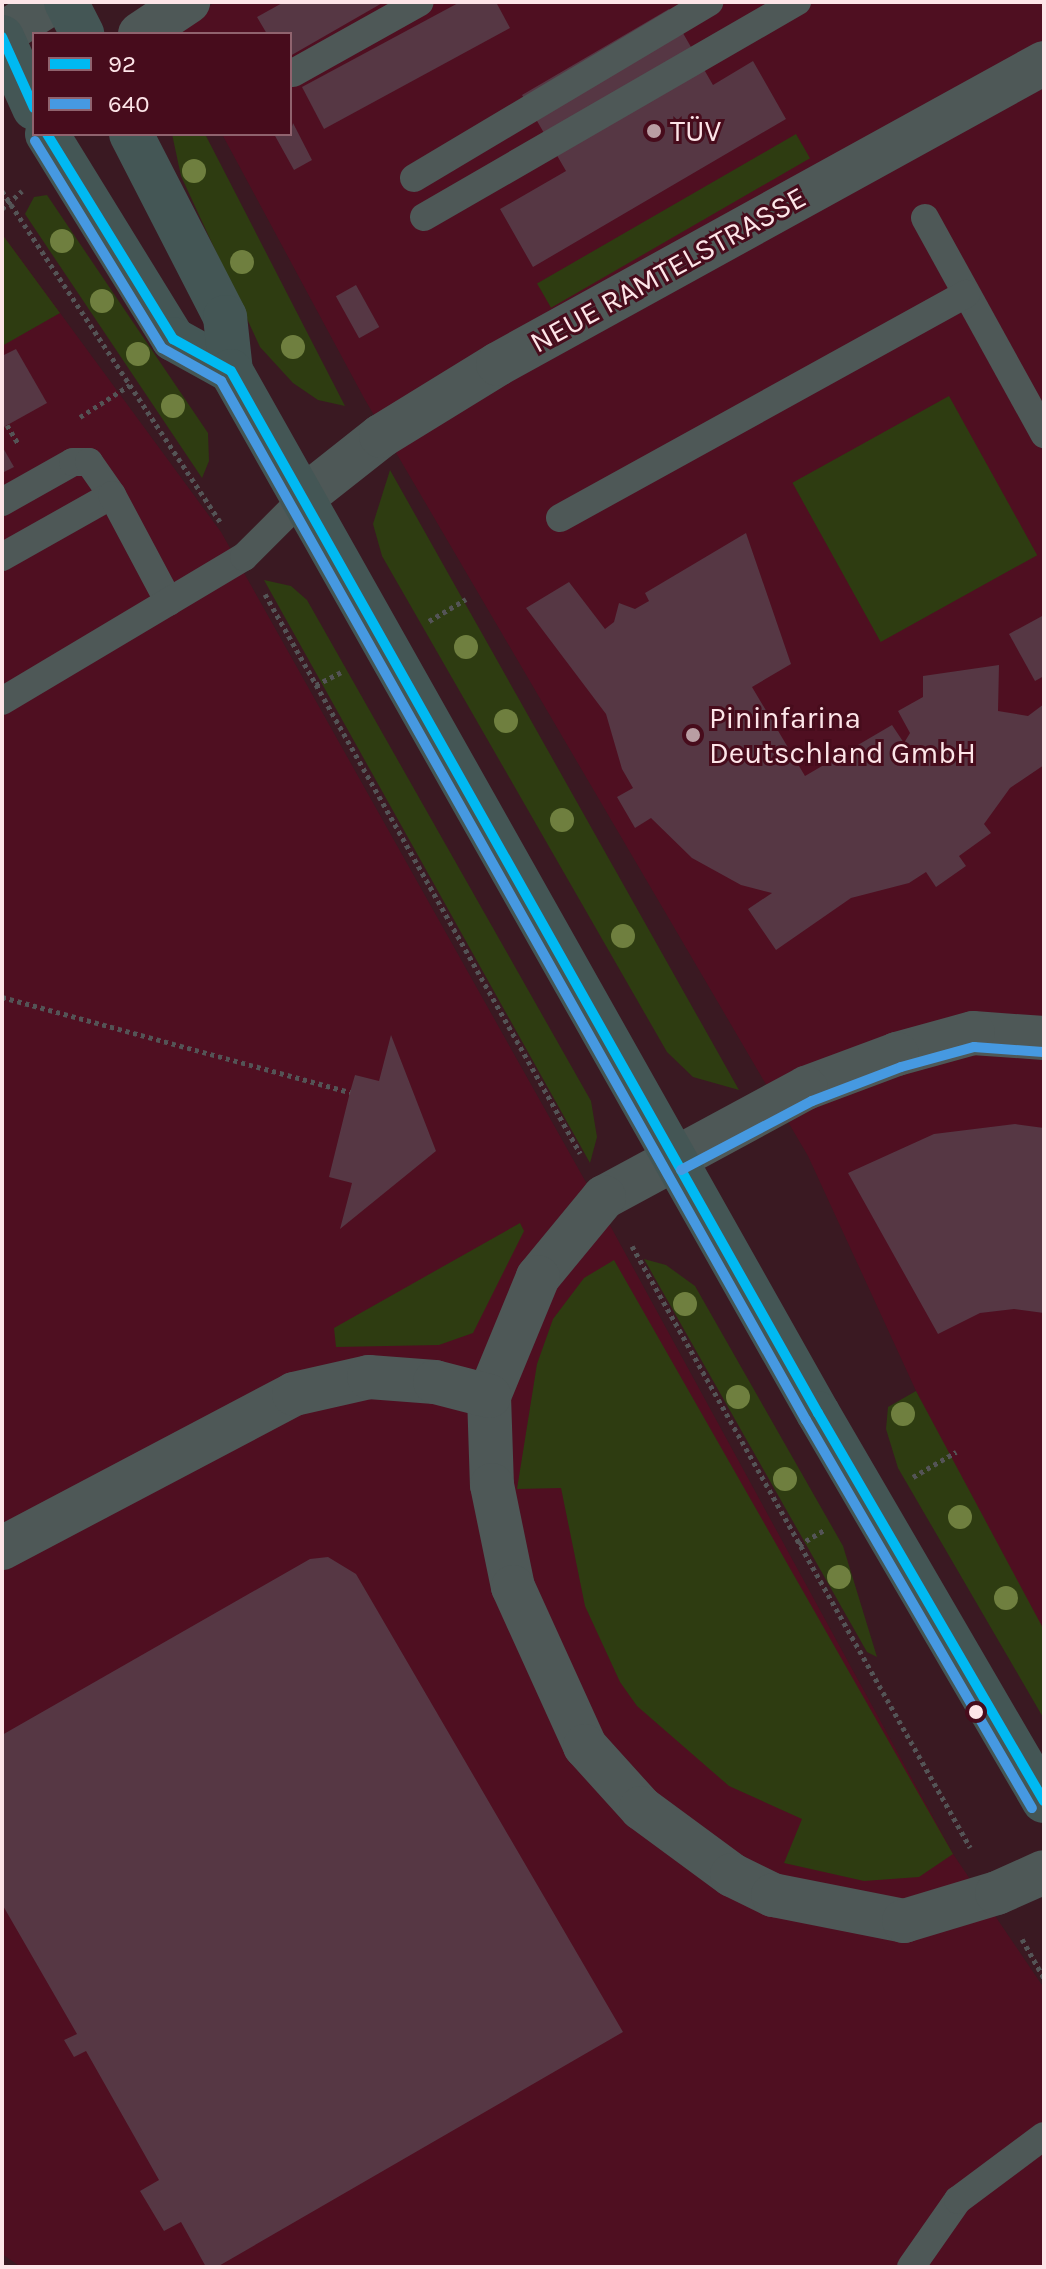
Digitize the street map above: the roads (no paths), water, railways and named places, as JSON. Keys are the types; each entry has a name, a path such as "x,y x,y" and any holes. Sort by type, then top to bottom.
{"main road":[{"path":"66,2 81,32"},
{"path":"2,35 30,112"},
{"path":"45,136 173,339 231,371"},
{"path":"132,136 225,317 231,371 305,496 674,1158 1044,1801"}],"street":[{"path":"2,35 53,2"},
{"path":"143,32 188,2"},
{"name":"NEUE RAMTELSTRASSE","path":"305,496 381,436 498,364 1044,63"},
{"path":"1044,1038 973,1033 897,1054 806,1088 604,1197 538,1277 489,1396 492,1485 513,1587 585,1746 641,1808 732,1875 773,1895 904,1921 997,1893 1044,1872"},
{"path":"2,1548 294,1394 369,1377 435,1382 489,1396"}],"lane":[{"path":"293,73 420,2"},
{"path":"414,178 709,2"},
{"path":"424,217 797,2"},
{"path":"925,218 1044,434"},
{"path":"560,518 966,294"},
{"path":"2,502 73,462 89,462 112,495 169,602"},
{"path":"2,557 112,495"},
{"path":"2,701 244,557 305,496"},
{"path":"911,2267 958,2200 1044,2136"}],"place":[{"name":"TÜV","path":"654,131"},
{"name":"Pininfarina Deutschland GmbH","path":"693,735"}]}
